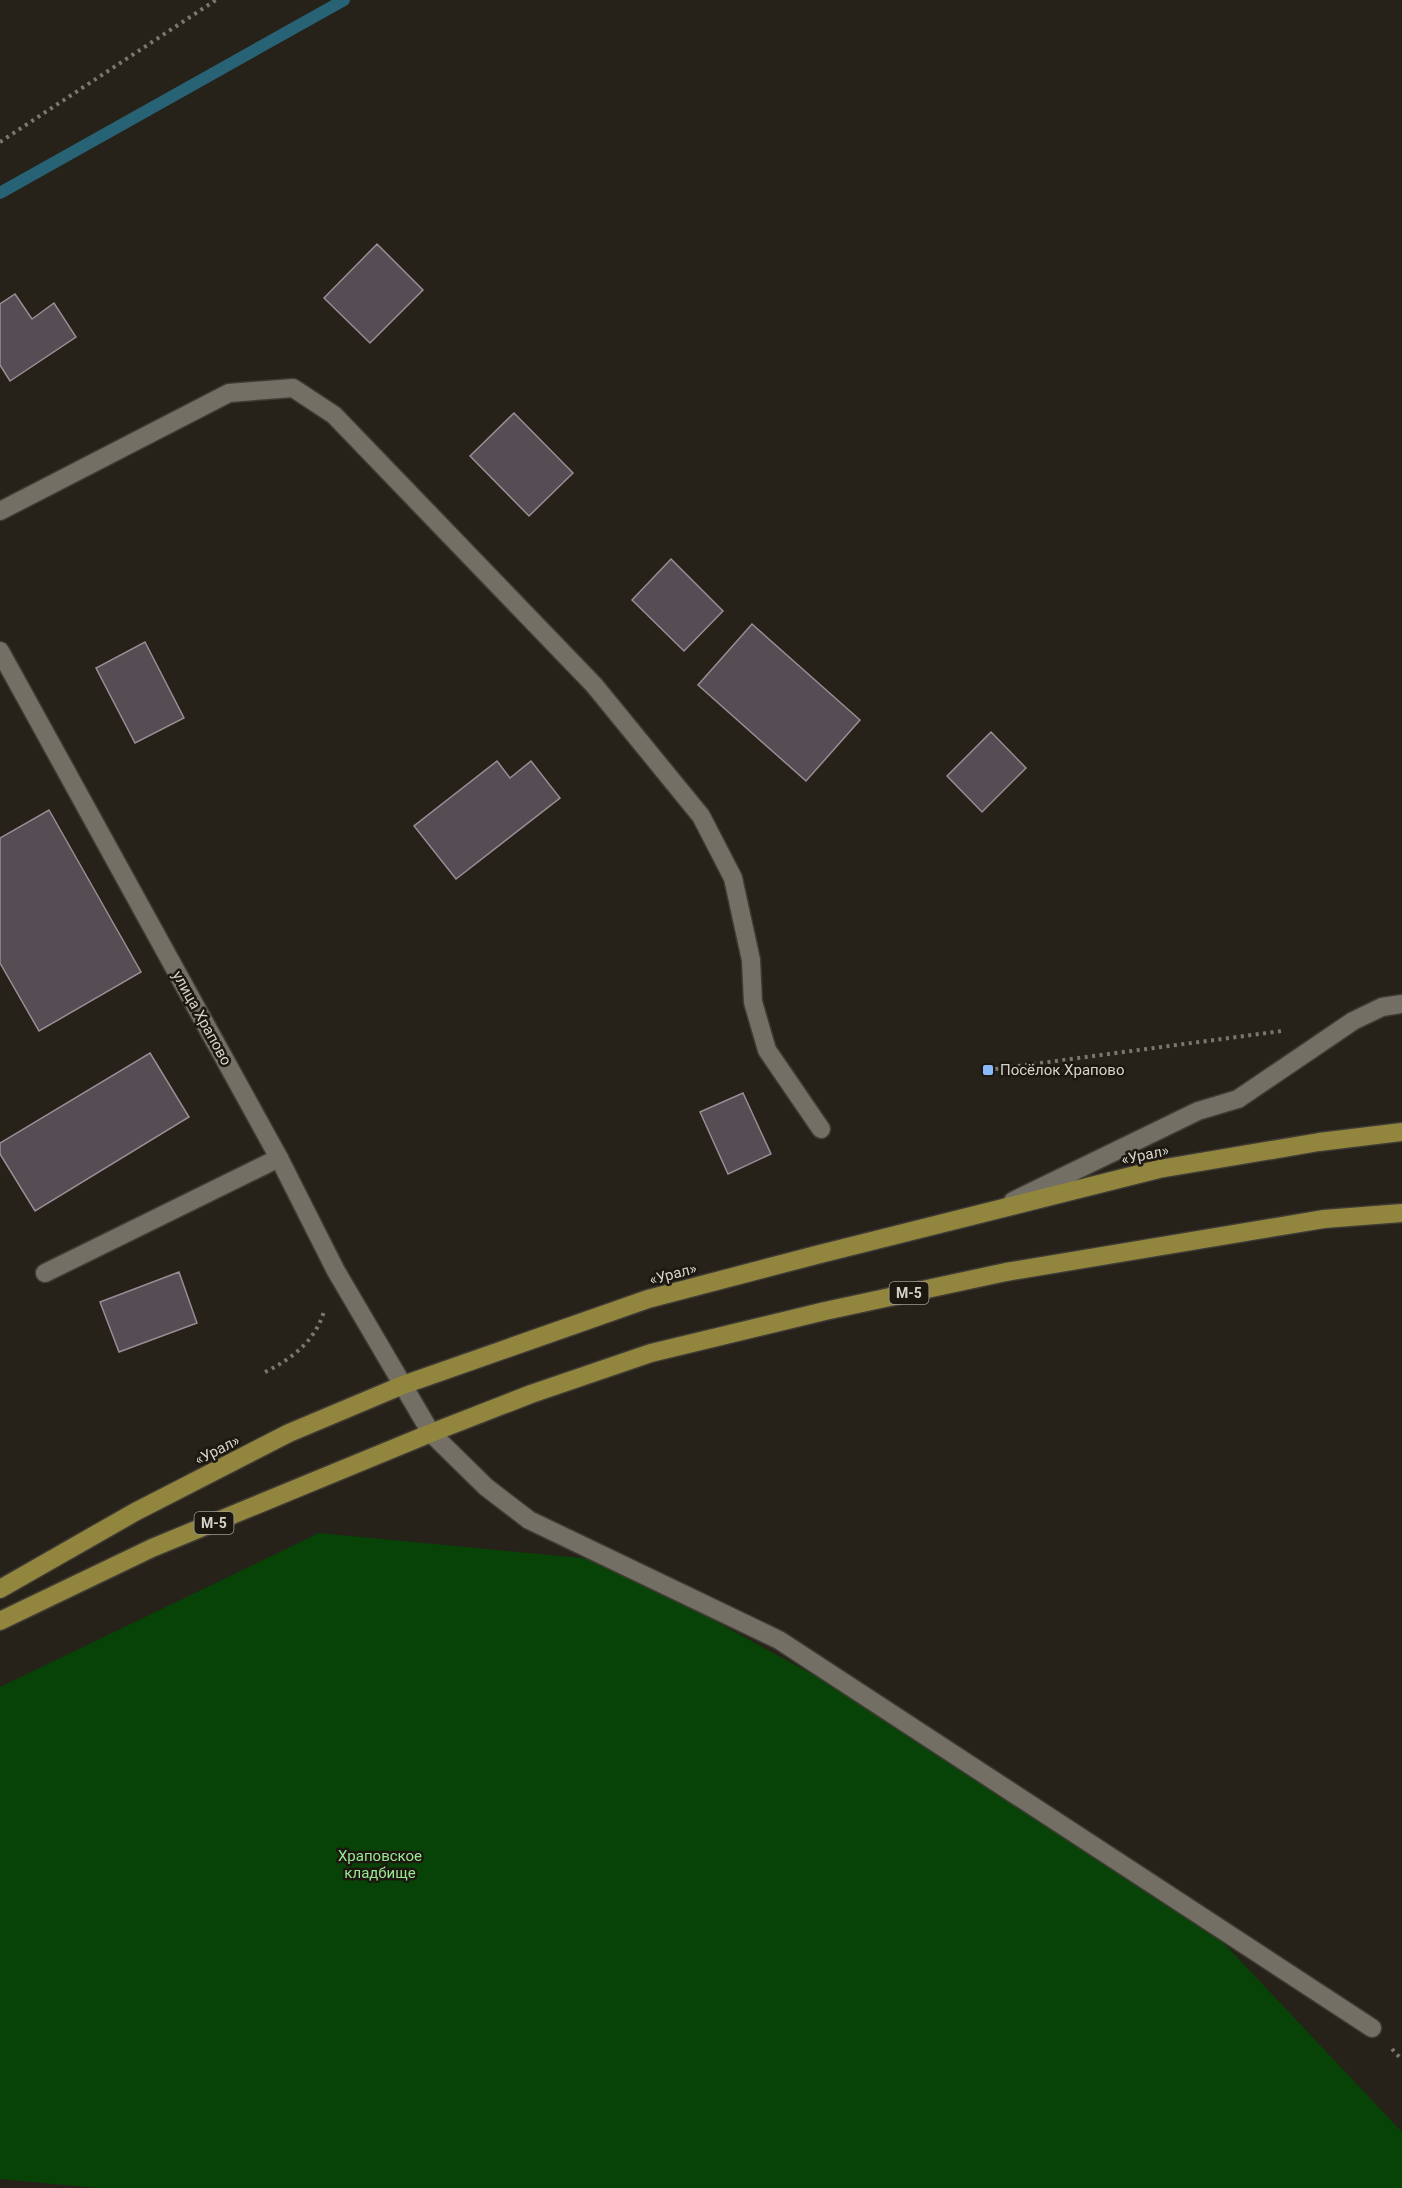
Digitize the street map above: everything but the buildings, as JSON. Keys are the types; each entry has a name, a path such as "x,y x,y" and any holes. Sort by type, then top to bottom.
{"highway":[{"name":"«Урал»","path":"0,1589 135,1512 279,1439 403,1385 648,1299 1159,1169 1319,1142 1402,1132"},
{"name":"М-5","path":"0,1621 152,1548 431,1433 531,1394 651,1353 825,1311 1006,1272 1324,1220 1402,1213"}],"street":[{"path":"0,511 229,393 293,388 334,415 594,685 701,816 733,878 752,960 753,1002 767,1050 821,1129"},
{"name":"улица Храпово","path":"0,651 279,1158 336,1271 431,1433 486,1487 529,1520 779,1640 1372,2028"},
{"path":"996,1210 1198,1111 1238,1099 1353,1021 1382,1007 1402,1004"},
{"path":"45,1273 279,1158"}],"path":[{"path":"0,142 216,0"},
{"path":"988,1070 1282,1031"},
{"path":"265,1372 285,1363 315,1335 324,1312 321,1302"}],"green space":[{"name":"Храповское кладбище","path":"319,1533 603,1560 876,1709 1201,1919 1402,2132 1402,2188 97,2188 0,2179 0,1687"}],"waterway":[{"path":"0,193 344,0"}],"place":[{"name":"Посёлок Храпово","path":"988,1070"}]}
